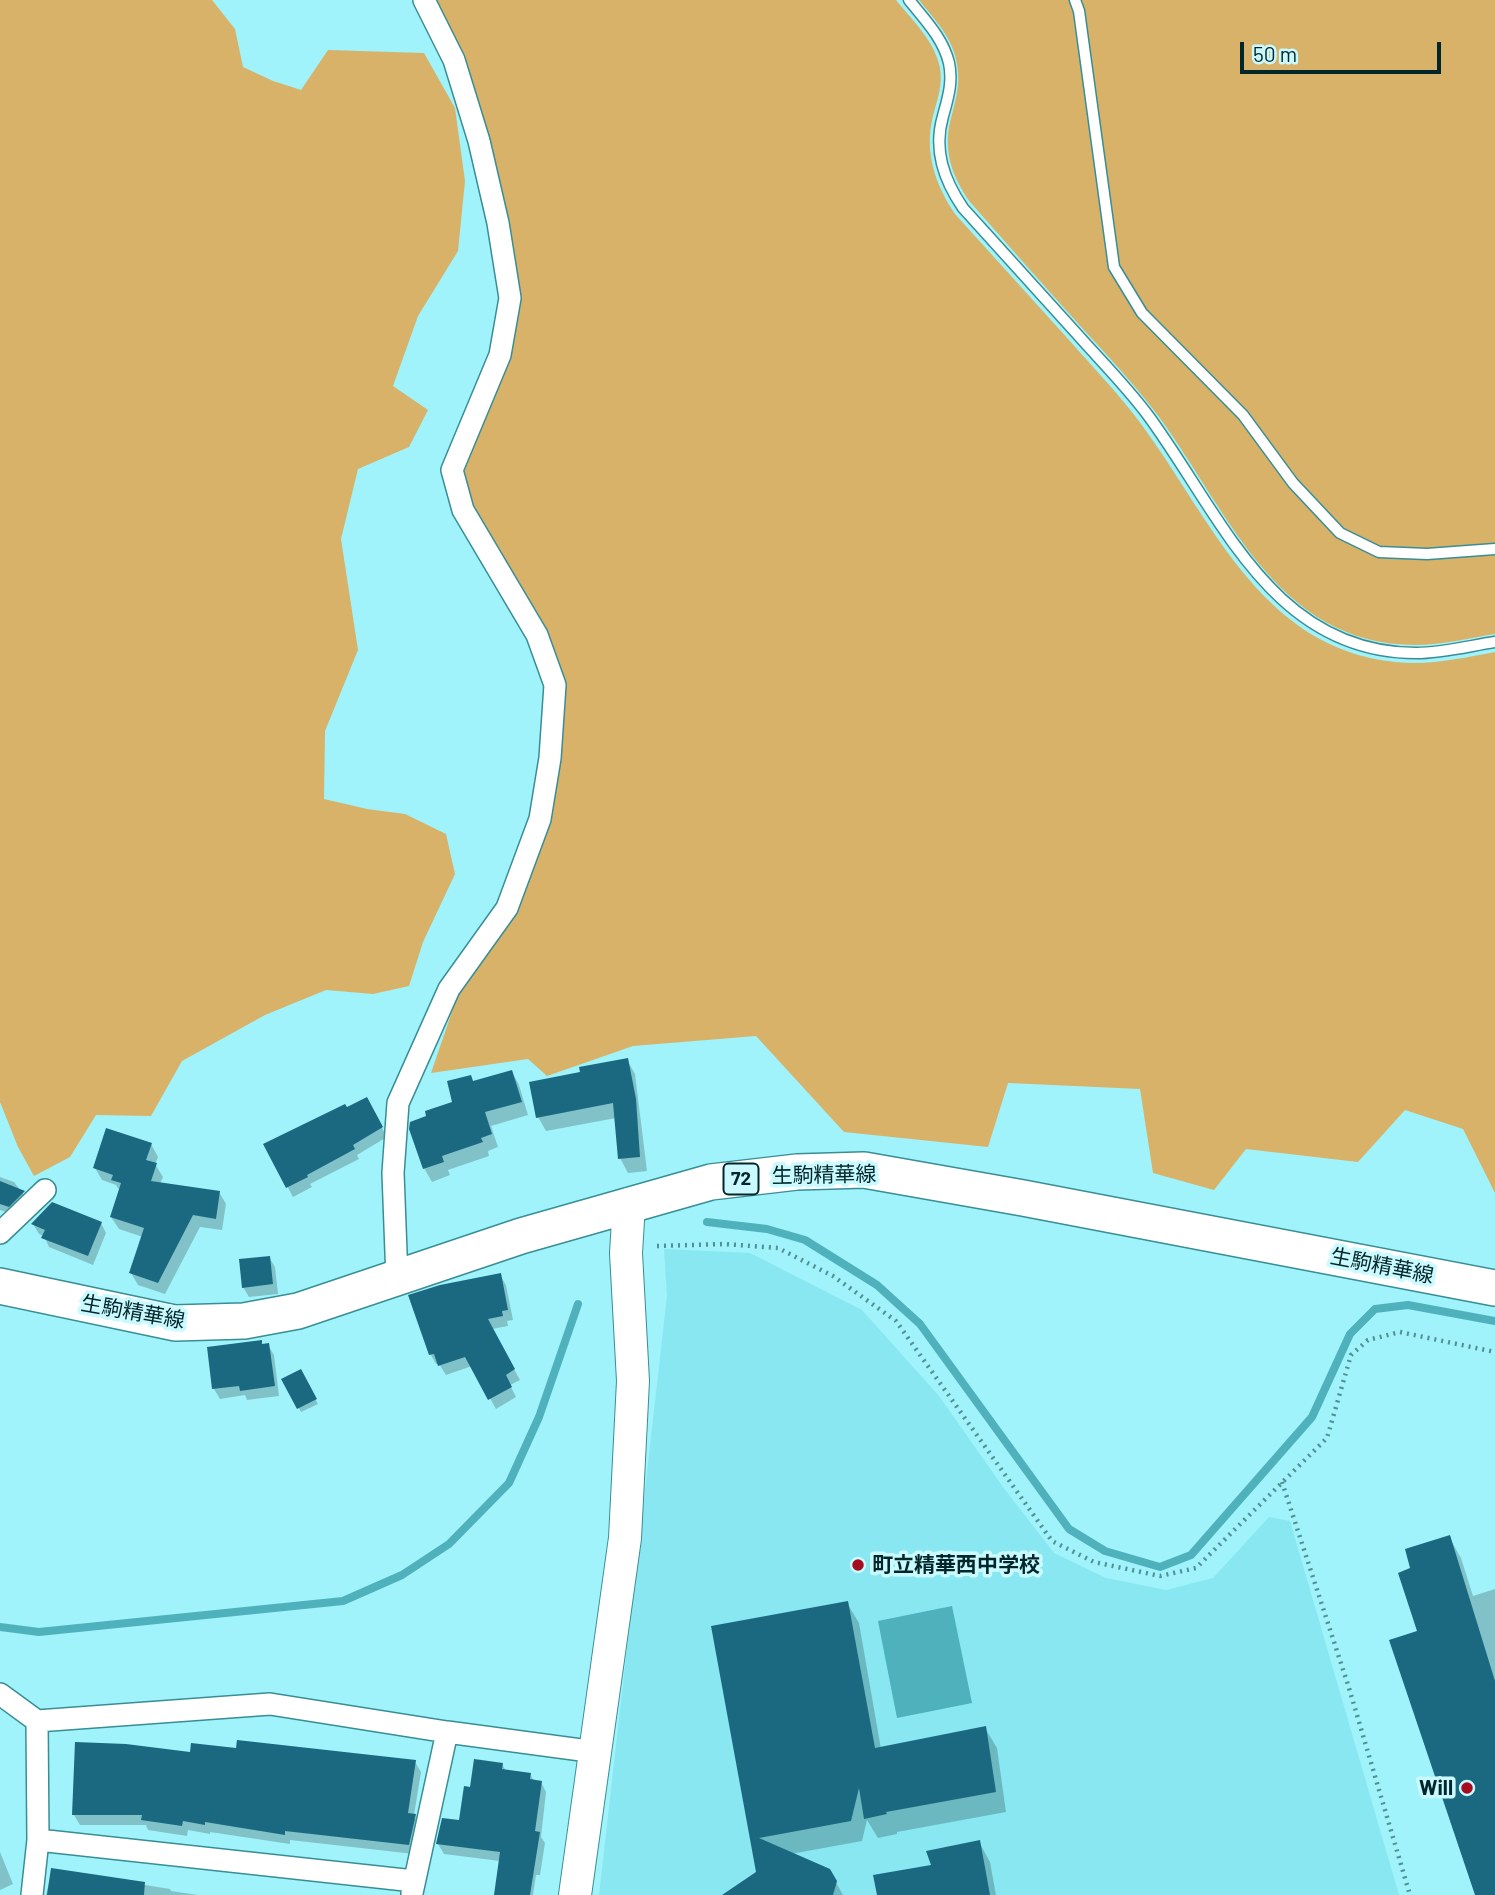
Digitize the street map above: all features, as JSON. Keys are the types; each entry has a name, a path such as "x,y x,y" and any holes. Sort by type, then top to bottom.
{"main road":[{"name":"生駒精華線","path":"0,1286 175,1322 244,1321 298,1311 522,1236 711,1182 797,1172 864,1170 1495,1288"}],"street":[{"path":"397,1279 393,1173 398,1103 449,989 507,908 540,819 550,758 555,685 537,635 463,510 452,470 499,355 510,298 498,223 479,141 454,60 424,0"},
{"path":"0,1233 45,1190"},
{"path":"575,1895 625,1538 633,1381 626,1253 628,1204"},
{"path":"0,1694 37,1721 270,1704 596,1752"},
{"path":"32,1895 38,1840 37,1721"},
{"path":"38,1840 413,1888 447,1732"}],"lane":[{"path":"909,0 937,35 949,65 951,83 942,118 940,145 944,172 952,191 963,208 1135,398 1244,558 1271,592 1307,620 1329,632 1375,649 1436,652 1495,642"},
{"path":"1074,0 1079,11 1114,268 1142,313 1242,415 1293,483 1340,533 1379,552 1427,554 1495,549"}],"path":[{"path":"657,1245 725,1244 778,1248 833,1276 896,1321 1052,1541 1094,1562 1160,1576 1196,1568 1327,1438 1351,1355 1368,1340 1400,1332 1495,1352"},
{"path":"1282,1482 1349,1688 1410,1895"}],"shaded area":[{"path":"0,0 212,0 235,29 243,67 301,90 328,50 424,53 455,108 465,181 458,251 418,316 393,386 428,410 409,447 358,469 341,539 358,650 325,731 324,799 405,814 446,834 455,874 423,942 409,986 373,994 326,990 265,1015 182,1061 151,1116 96,1115 70,1157 34,1176 18,1147 0,1102"},
{"path":"435,0 896,0 922,31 940,68 941,81 931,129 931,155 937,179 955,214 1127,406 1241,570 1272,603 1307,631 1347,651 1408,663 1458,659 1495,652 1495,1193 1463,1129 1405,1110 1358,1162 1246,1149 1214,1190 1153,1173 1140,1089 1008,1083 988,1147 844,1132 756,1036 633,1046 547,1076 528,1059 431,1073 458,994 515,913 565,683 472,506 463,471 509,359 521,298 508,221"},
{"path":"919,0 1495,0 1495,634 1426,645 1367,639 1325,621 1289,595 1258,563 1153,409 964,193 954,174 948,144 958,86 955,55 942,30"},
{"name":"町立精華西中学校","path":"664,1249 750,1253 862,1310 939,1396 1003,1487 1054,1553 1106,1578 1166,1590 1213,1578 1269,1517 1290,1521 1399,1895 599,1895 667,1296"},
{"path":"952,1606 972,1703 897,1718 878,1621"}],"building":[{"path":"628,1058 636,1099 640,1157 618,1159 613,1103 536,1118 529,1082 580,1072 579,1067"},
{"path":"512,1070 522,1102 485,1112 492,1134 481,1138 483,1142 442,1156 444,1162 423,1169 409,1129 410,1122 426,1116 425,1111 452,1102 447,1081 471,1075 473,1081"},
{"path":"367,1097 383,1127 353,1145 355,1149 286,1188 263,1144 345,1104 347,1107"},
{"path":"106,1128 152,1143 146,1160 157,1163 151,1181 220,1191 216,1219 193,1215 158,1283 129,1273 144,1228 110,1217 121,1183 111,1180 113,1175 93,1168"},
{"path":"0,1181 25,1191 9,1207 0,1204"},
{"path":"52,1202 102,1222 88,1256 41,1238 45,1230 31,1224"},
{"path":"270,1256 273,1284 242,1288 239,1259"},
{"path":"501,1273 508,1310 502,1311 503,1316 488,1319 515,1369 506,1375 512,1387 488,1400 465,1357 438,1366 434,1354 429,1355 408,1295 440,1285"},
{"path":"262,1340 262,1344 269,1343 275,1386 240,1391 239,1386 212,1389 207,1347"},
{"path":"301,1369 317,1399 297,1409 281,1379"},
{"name":"Will","path":"1450,1535 1495,1681 1495,1895 1475,1895 1389,1640 1417,1631 1398,1573 1410,1568 1405,1549"},
{"path":"848,1601 875,1748 986,1726 996,1792 886,1812 887,1814 864,1819 859,1788 851,1821 759,1838 830,1869 837,1881 833,1895 722,1895 756,1872 711,1626"},
{"path":"237,1740 416,1760 408,1813 416,1814 409,1845 285,1831 285,1835 205,1822 205,1825 183,1821 182,1826 141,1820 142,1815 72,1815 75,1742 126,1744 190,1752 191,1743 236,1748"},
{"path":"474,1759 503,1763 502,1769 531,1773 530,1779 542,1781 535,1831 540,1832 530,1895 494,1895 500,1852 436,1844 442,1818 459,1820 464,1786 470,1787"},
{"path":"980,1840 990,1895 877,1895 873,1875 931,1865 926,1851"},
{"path":"51,1868 145,1882 144,1895 47,1895"}],"waterway":[{"path":"707,1222 767,1229 805,1240 877,1285 920,1324 1069,1529 1105,1551 1160,1567 1191,1555 1312,1417 1350,1334 1375,1309 1408,1305 1495,1321"},
{"path":"0,1627 39,1632 343,1601 402,1575 449,1544 509,1483 539,1417 578,1304"}],"place":[{"name":"町立精華西中学校","path":"858,1565"},
{"name":"Will","path":"1467,1788"}]}
